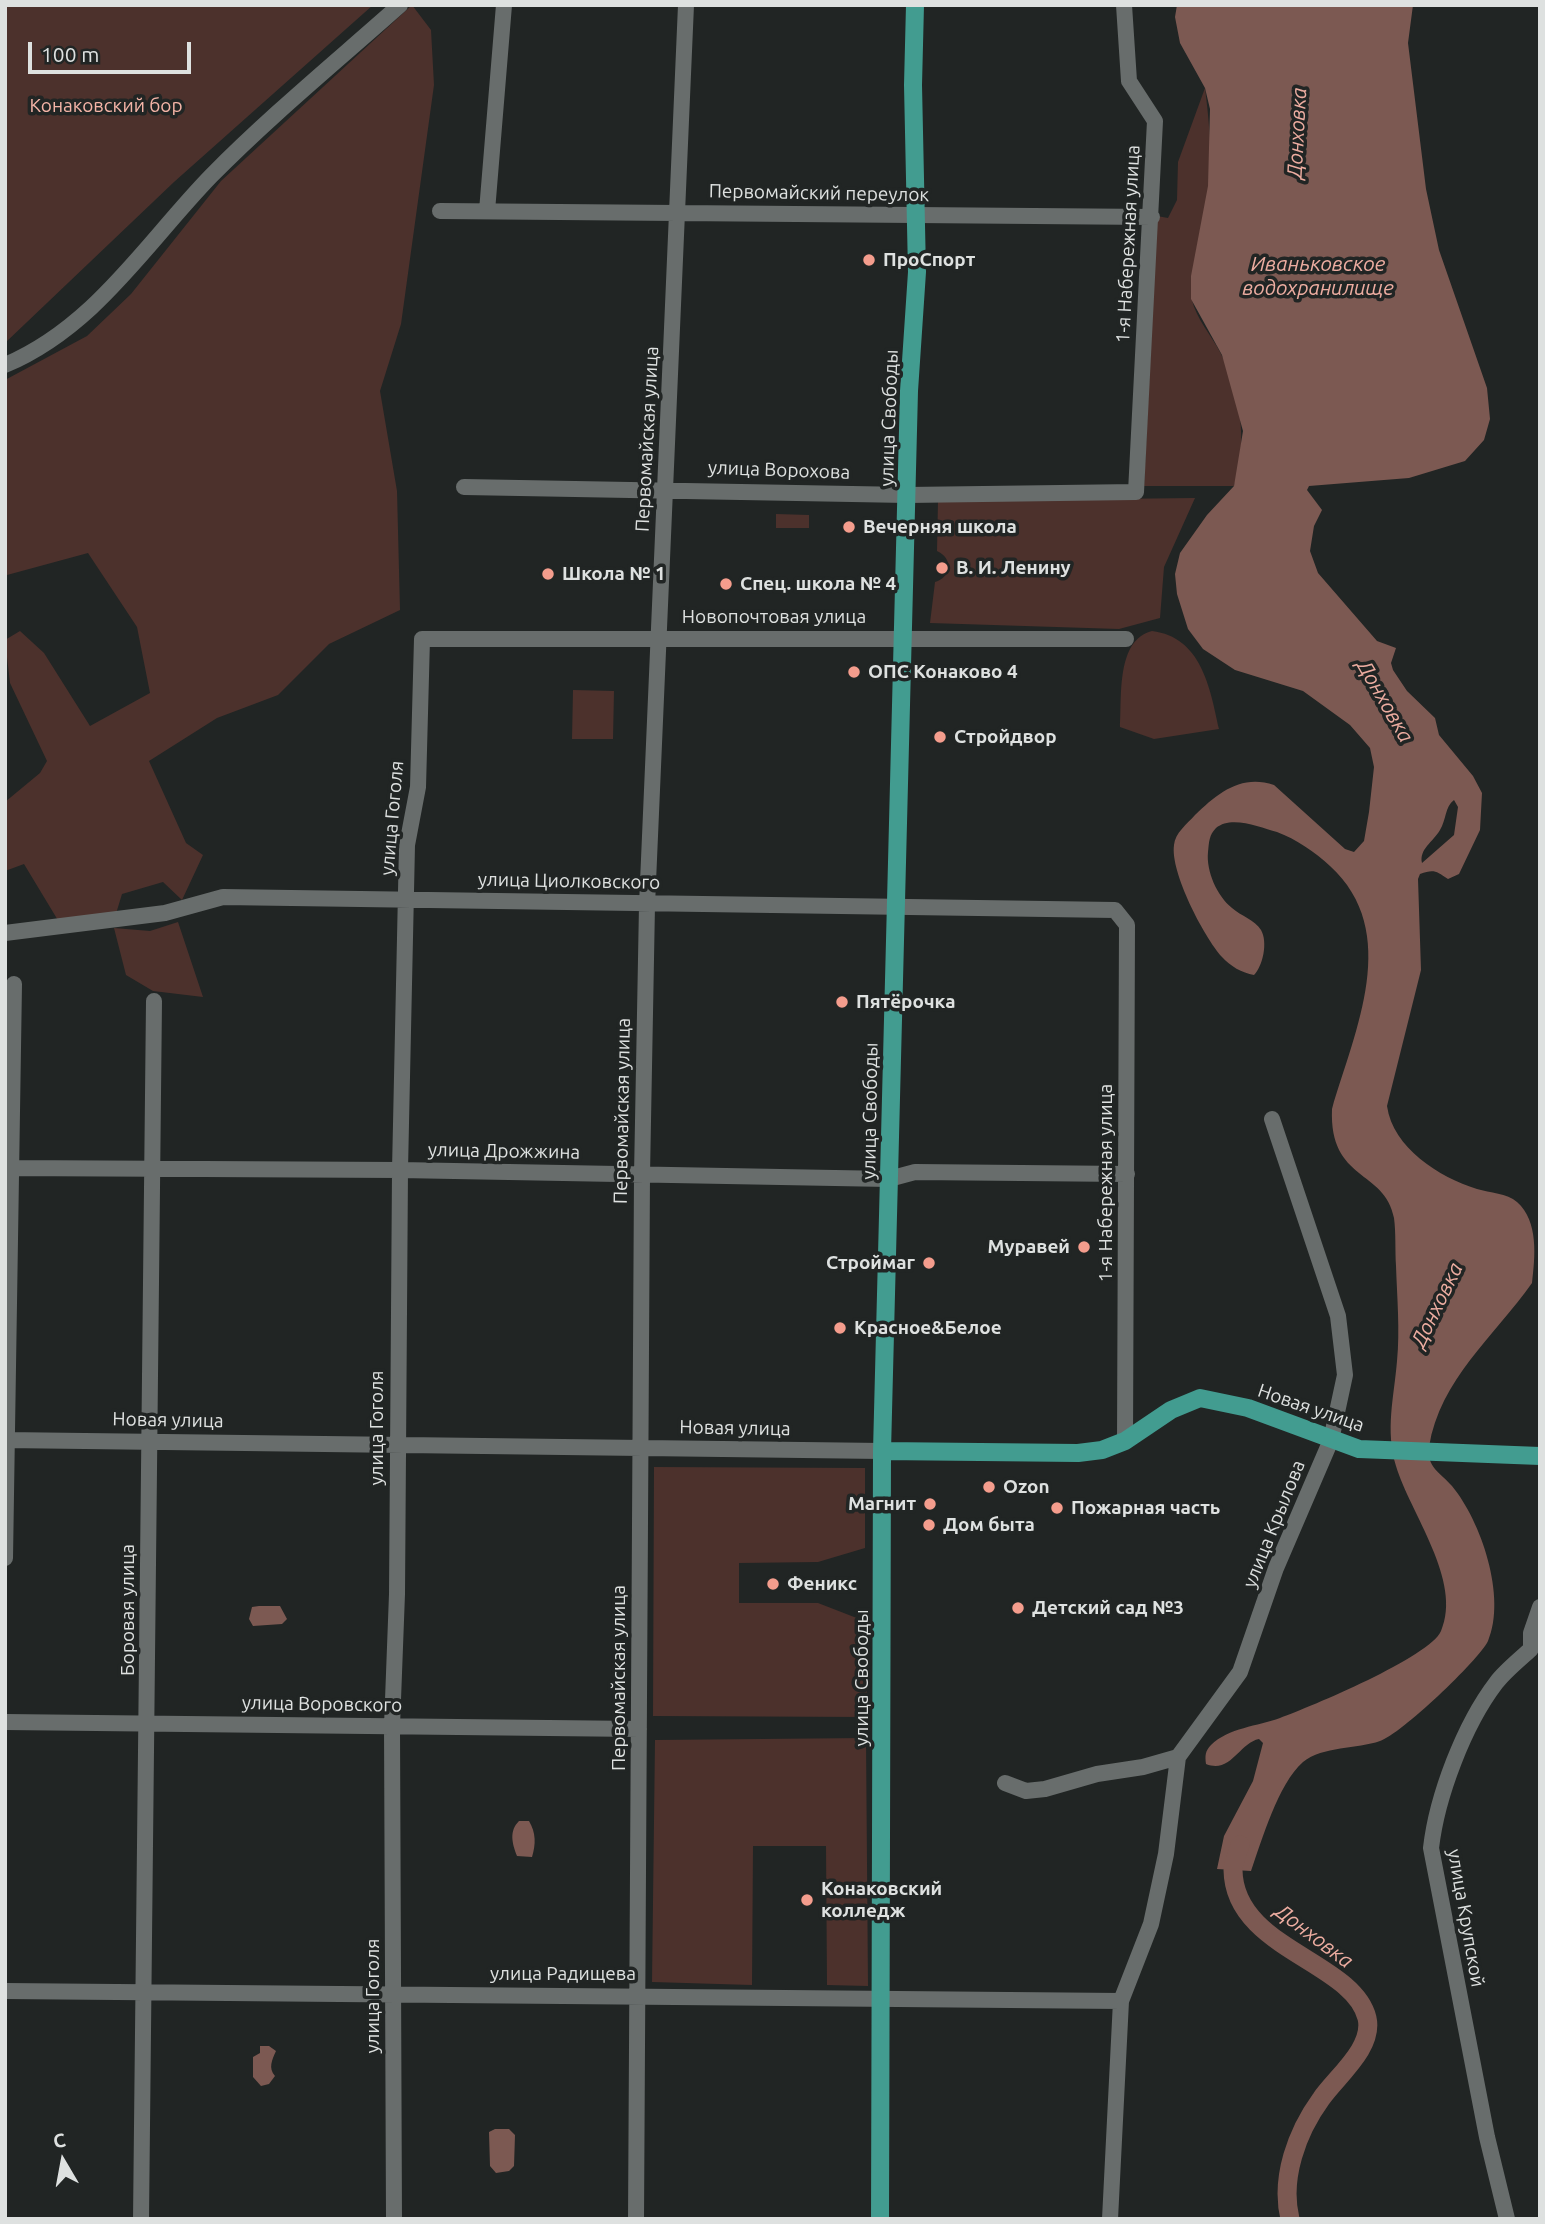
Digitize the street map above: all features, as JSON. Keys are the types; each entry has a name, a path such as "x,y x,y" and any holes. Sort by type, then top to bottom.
{"main road":[{"name":"улица Свободы","path":"880,2219 882,1451 917,216 913,85 915,5"},
{"name":"Новая улица","path":"882,1451 1079,1453 1102,1450 1125,1441 1171,1410 1200,1398 1248,1408 1359,1449 1540,1456"}],"street":[{"path":"5,365 45,344 111,292 211,176 401,5"},
{"path":"486,211 503,5"},
{"name":"Первомайская улица","path":"636,2219 642,1175 647,905 686,5"},
{"name":"1-я Набережная улица","path":"1124,5 1129,81 1154,121 1152,217 1136,492"},
{"name":"Первомайский переулок","path":"440,211 1152,217"},
{"name":"улица Ворохова","path":"464,487 667,488 907,495 1136,492"},
{"name":"Новопочтовая улица","path":"422,639 1126,639"},
{"name":"улица Гоголя","path":"394,2219 392,1726 397,1594 400,1170 407,845 418,787 422,639"},
{"name":"улица Циолковского","path":"5,933 165,913 223,897 1115,910 1127,925"},
{"name":"1-я Набережная улица","path":"1125,1441 1127,925"},
{"path":"5,1558 8,1168 14,984"},
{"name":"Боровая улица","path":"141,2219 154,1001"},
{"name":"улица Крылова","path":"1178,1757 1240,1672 1276,1568 1331,1440 1345,1375 1338,1316 1272,1119"},
{"name":"улица Дрожжина","path":"8,1168 400,1170 889,1179 915,1172 1127,1174"},
{"name":"Новая улица","path":"5,1440 882,1451"},
{"name":"улица Крупской","path":"1507,2219 1487,2137 1431,1848 1434,1821 1460,1750 1496,1683 1531,1649 1531,1633 1540,1607"},
{"name":"улица Воровского","path":"5,1722 639,1729"},
{"path":"1005,1783 1026,1791 1045,1789 1097,1773 1143,1767 1178,1757 1166,1854 1151,1924 1121,2001 1110,2219"},
{"name":"улица Радищева","path":"5,1991 1121,2001"}],"green space":[{"name":"Конаковский бор","path":"5,5 373,5 174,182 5,343"},
{"path":"412,5 431,30 434,85 401,324 380,391 397,491 400,610 329,644 278,695 217,718 149,761 186,843 203,855 182,900 163,882 122,894 115,917 59,922 24,864 5,871 5,802 40,773 47,761 10,683 5,640 20,631 44,653 90,726 150,693 137,627 88,553 7,575 5,380 87,336 131,294 221,181"},
{"path":"1205,88 1210,136 1210,172 1191,291 1194,307 1220,352 1233,383 1240,418 1241,453 1234,486 1144,486 1157,216 1168,218 1177,200 1178,162"},
{"path":"1195,498 1164,567 1160,618 1119,629 930,623 935,582 945,576 948,567 946,558 937,551 938,501"},
{"path":"776,514 809,515 809,528 776,528"},
{"path":"1152,631 1169,635 1182,643 1192,654 1207,681 1219,729 1154,739 1120,727 1123,671 1127,657 1140,636"},
{"path":"573,690 614,691 613,739 572,739"},
{"path":"178,922 203,997 153,991 126,975 114,928 150,931"},
{"path":"654,1467 865,1468 865,1548 818,1562 739,1563 739,1603 818,1603 867,1622 867,1717 653,1716"},
{"path":"866,1738 868,1986 827,1985 826,1846 753,1846 752,1985 652,1982 655,1740"}],"water":[{"name":"Иваньковское водохранилище","path":"1177,5 1413,5 1408,43 1426,189 1439,250 1487,388 1490,419 1484,440 1465,461 1409,478 1309,486 1307,490 1322,510 1314,526 1310,551 1318,573 1377,641 1396,648 1391,663 1393,670 1407,691 1435,718 1439,735 1473,776 1482,793 1480,830 1459,874 1448,879 1432,871 1420,874 1418,879 1421,970 1387,1106 1391,1121 1408,1148 1433,1169 1462,1184 1503,1195 1517,1202 1529,1219 1534,1240 1532,1283 1456,1379 1444,1400 1429,1447 1432,1465 1452,1486 1473,1519 1488,1560 1494,1603 1493,1623 1488,1641 1482,1651 1438,1696 1390,1736 1371,1744 1330,1750 1303,1762 1278,1798 1251,1871 1217,1869 1224,1836 1253,1781 1263,1743 1259,1739 1252,1742 1228,1762 1215,1766 1206,1764 1209,1747 1235,1731 1280,1718 1393,1667 1432,1642 1441,1631 1446,1611 1440,1569 1403,1485 1391,1439 1398,1337 1394,1218 1389,1202 1380,1191 1348,1163 1339,1150 1333,1133 1332,1109 1352,1047 1367,983 1368,951 1364,921 1352,892 1330,866 1305,846 1277,832 1254,825 1237,822 1222,824 1216,828 1210,839 1208,859 1211,875 1222,897 1261,930 1264,941 1260,966 1254,975 1245,973 1225,960 1206,935 1183,887 1174,857 1177,837 1195,815 1221,793 1251,782 1274,785 1345,849 1354,852 1364,841 1374,767 1370,748 1350,725 1303,691 1235,670 1203,649 1188,629 1177,594 1175,574 1180,553 1207,515 1234,486 1243,431 1222,355 1191,299 1191,276 1208,186 1210,109 1205,88 1180,43 1175,17","holes":["1454,800 1458,807 1454,835 1422,863 1423,854 1440,830 1449,806"]},
{"path":"280,1606 287,1619 282,1624 253,1626 249,1619 252,1607"},
{"path":"519,1821 529,1821 533,1830 535,1843 532,1857 517,1856 515,1851 513,1833"},
{"path":"260,2046 269,2046 276,2051 271,2067 275,2076 269,2084 261,2086 253,2077 253,2057 260,2053"},
{"path":"509,2129 515,2135 514,2166 509,2171 496,2173 490,2166 489,2132"}],"waterway":[{"name":"Донховка","path":"1240,1845 1233,1870 1238,1897 1252,1918 1272,1937 1340,1982 1357,1999 1367,2018 1368,2029 1359,2051 1312,2112 1298,2141 1287,2188 1290,2219"}],"place":[{"name":"ПроСпорт","path":"869,260"},
{"name":"Вечерняя школа","path":"849,527"},
{"name":"В. И. Ленину","path":"942,568"},
{"name":"Школа № 1","path":"548,574"},
{"name":"Спец. школа № 4","path":"726,584"},
{"name":"ОПС Конаково 4","path":"854,672"},
{"name":"Стройдвор","path":"940,737"},
{"name":"Пятёрочка","path":"842,1002"},
{"name":"Муравей","path":"1084,1247"},
{"name":"Строймаг","path":"929,1263"},
{"name":"Красное&Белое","path":"840,1328"},
{"name":"Ozon","path":"989,1487"},
{"name":"Магнит","path":"930,1504"},
{"name":"Пожарная часть","path":"1057,1508"},
{"name":"Дом быта","path":"929,1525"},
{"name":"Феникс","path":"773,1584"},
{"name":"Детский сад №3","path":"1018,1608"},
{"name":"Конаковский колледж","path":"807,1900"}]}
